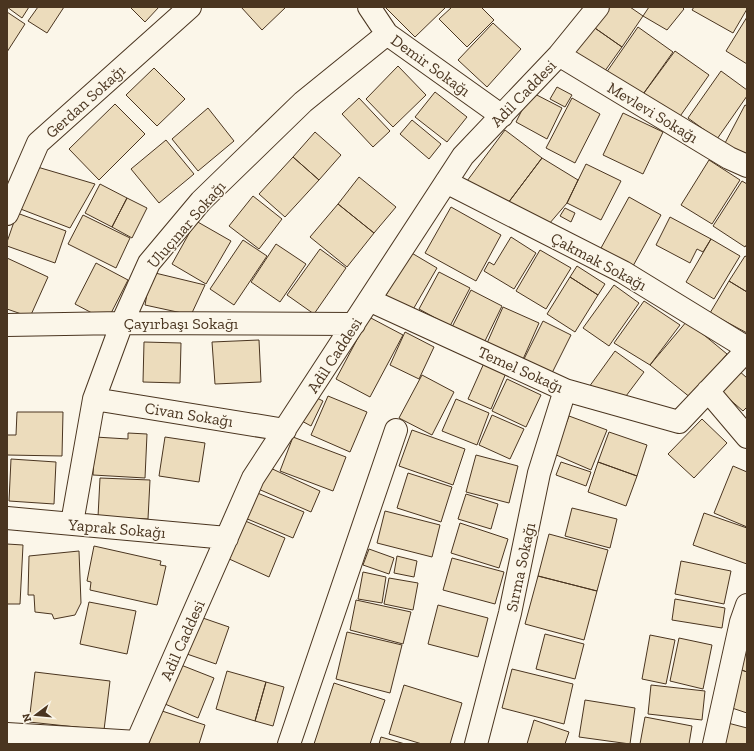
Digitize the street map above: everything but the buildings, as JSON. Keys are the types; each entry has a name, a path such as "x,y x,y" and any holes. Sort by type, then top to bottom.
{"street":[{"name":"Gerdan Sokağı","path":"7,214 38,143 190,7"},
{"name":"Demir Sokağı","path":"369,7 387,34 502,116"},
{"name":"Adil Caddesi","path":"137,743 253,478 463,156 559,55 598,7"},
{"name":"Uluçınar Sokağı","path":"72,523 94,399 122,323 149,263 201,201 303,102 387,34"},
{"name":"Mevlevi Sokağı","path":"559,55 729,158 747,166"},
{"name":"Çakmak Sokağı","path":"446,182 623,272 747,349"},
{"name":"Temel Sokağı","path":"369,300 565,390 679,422 708,392"},
{"name":"Çayırbaşı Sokağı","path":"7,325 122,323 354,324"},
{"path":"747,349 708,392 747,437"},
{"name":"Sırma Sokağı","path":"476,744 510,613 539,473 565,390"},
{"name":"Civan Sokağı","path":"94,399 285,430"},
{"path":"289,744 396,430"},
{"name":"Yaprak Sokağı","path":"7,518 227,538"},
{"path":"714,744 741,622 747,605"},
{"path":"7,734 137,743"}]}
